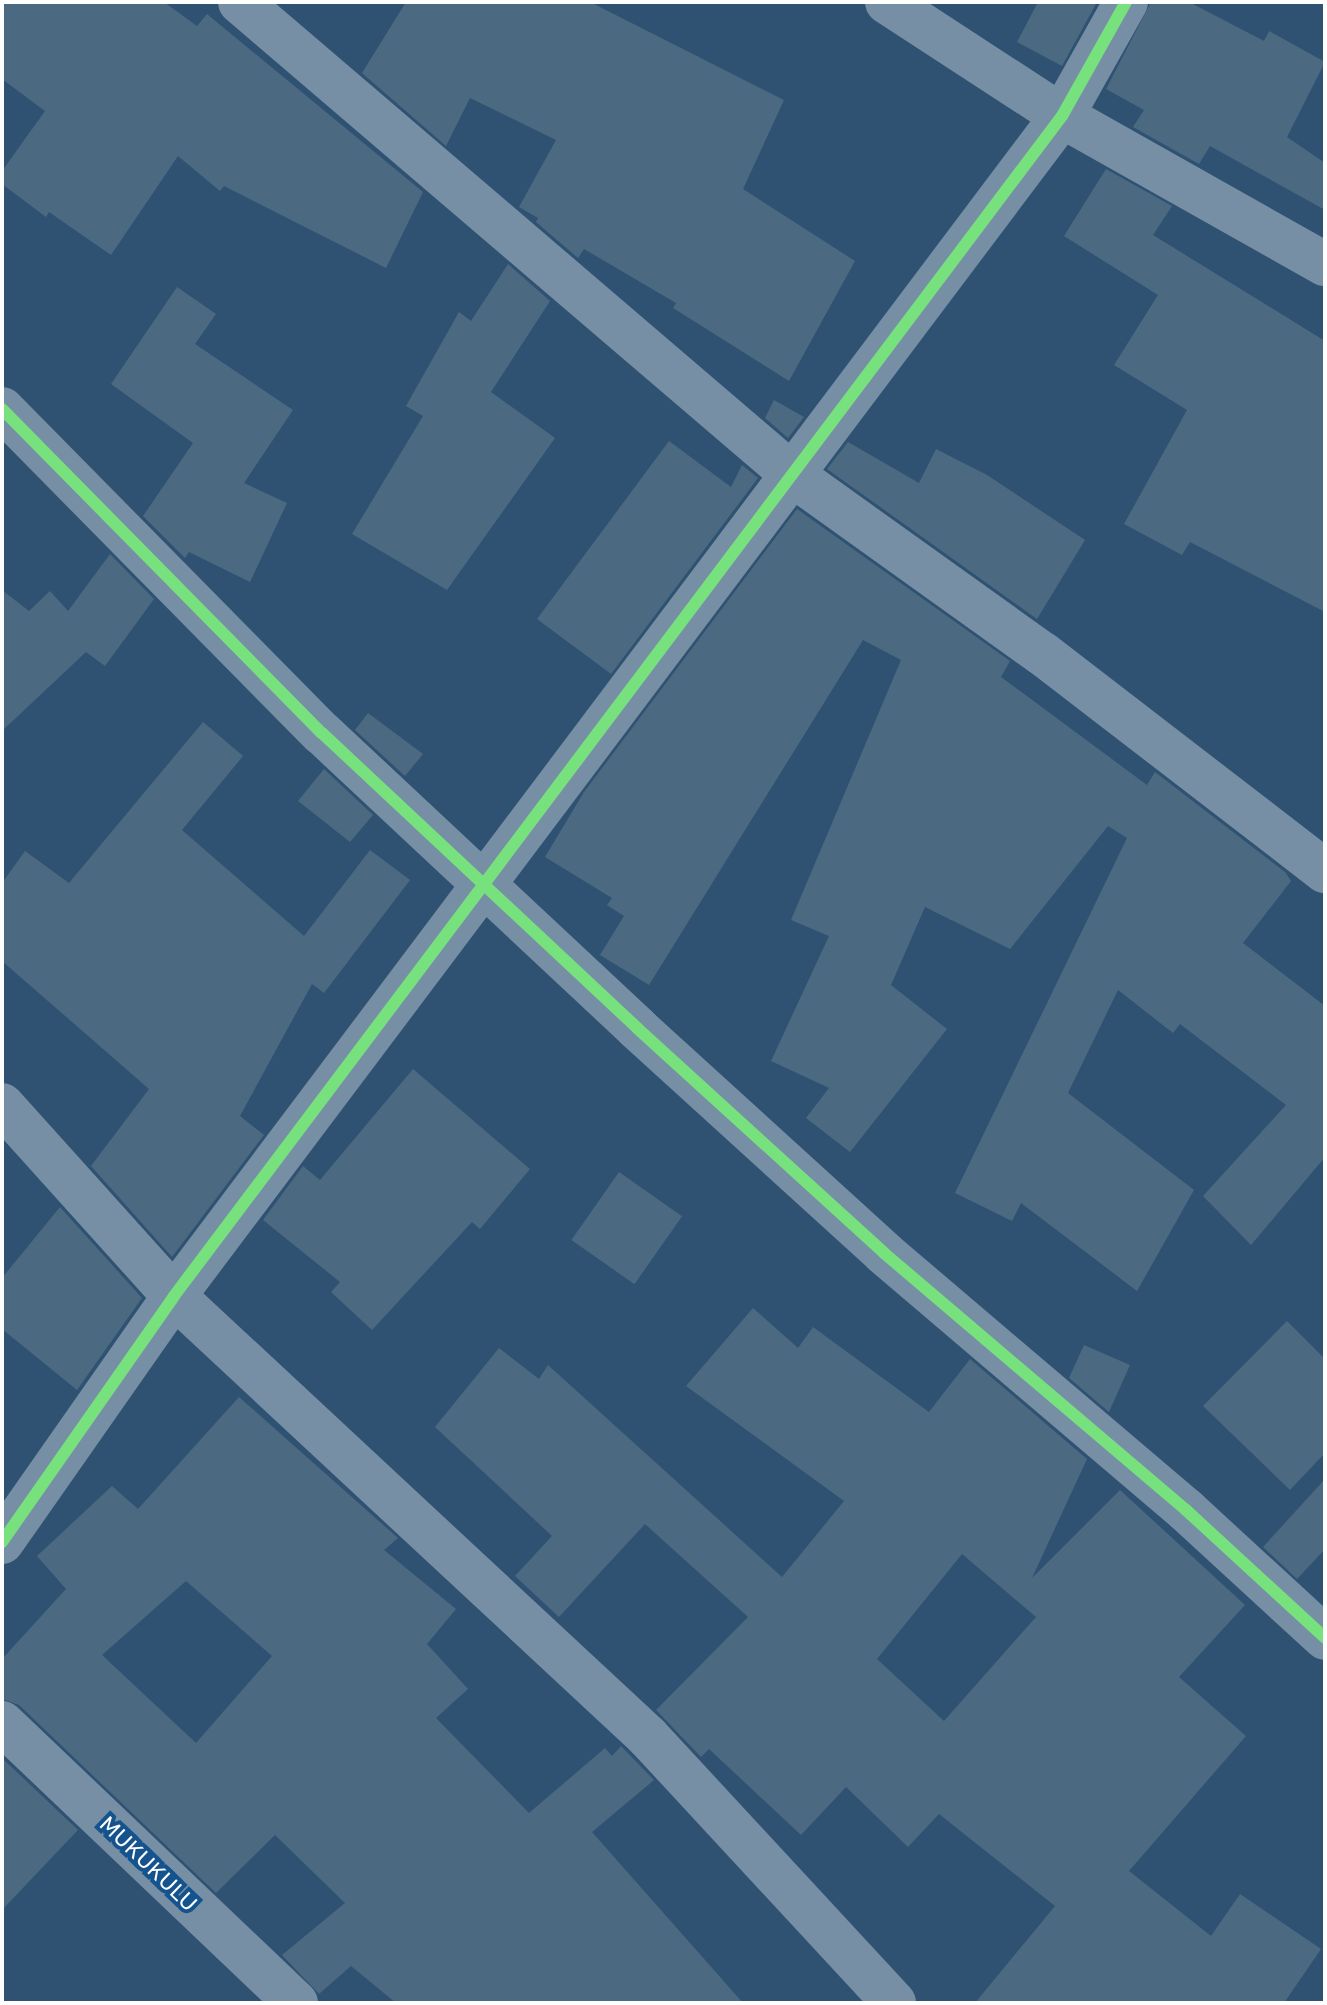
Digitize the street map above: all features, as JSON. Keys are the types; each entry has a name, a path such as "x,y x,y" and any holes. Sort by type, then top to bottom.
{"street":[{"path":"240,2 794,476 1043,654 1325,871"},
{"path":"887,2 1062,116 1325,264"},
{"path":"2,1542 174,1296 1062,116 1126,2"},
{"path":"2,409 322,733 484,885 884,1253 1186,1510 1325,1638"},
{"path":"2,1105 174,1296 648,1737 894,2003"},
{"name":"MUKUKULU","path":"2,1723 296,2003"}],"building":[{"path":"2,2 164,2 197,26 207,14 423,192 386,268 224,186 220,191 178,156 111,255 49,212 46,217 2,184 2,171 45,111 2,79"},
{"path":"406,2 590,2 784,100 743,189 855,261 789,381 673,308 676,303 584,249 578,258 536,222 538,218 519,207 556,140 470,98 446,146 362,73"},
{"path":"1038,2 1097,2 1062,66 1017,42"},
{"path":"1151,2 1189,2 1264,41 1269,31 1325,62 1287,137 1325,163 1325,210 1210,146 1199,164 1133,127 1144,110 1106,89"},
{"path":"1106,169 1172,206 1153,235 1325,341 1325,612 1190,542 1182,555 1124,524 1187,410 1114,365 1158,295 1064,236"},
{"path":"508,264 550,301 491,392 555,438 447,590 352,534 423,416 406,406 459,312 471,321"},
{"path":"177,287 216,314 195,344 293,410 244,483 287,503 250,582 189,552 185,558 143,516 193,443 111,384"},
{"path":"774,400 804,417 788,438 765,418"},
{"path":"669,441 731,487 742,465 758,478 611,674 537,619"},
{"path":"848,442 919,483 936,449 987,475 1085,540 1037,619 827,469"},
{"path":"797,509 1010,661 1001,677 1147,785 1155,772 1285,872 1291,881 1243,943 1325,1006 1325,1157 1251,1245 1203,1196 1286,1105 1180,1024 1173,1033 1118,990 1068,1093 1194,1190 1137,1291 1021,1203 1012,1221 955,1193 1127,838 1108,826 1010,949 925,907 891,985 947,1029 850,1152 806,1118 829,1088 771,1061 829,936 791,920 901,660 863,640 649,985 600,955 624,916 607,905 612,898 545,857 584,792"},
{"path":"110,554 154,599 105,666 86,652 2,731 2,590 29,611 50,591 68,611"},
{"path":"368,713 423,754 405,776 355,730"},
{"path":"203,722 243,756 182,830 304,936 370,850 410,880 324,993 312,984 240,1116 264,1135 172,1257 91,1166 149,1089 2,961 2,883 25,851 69,883"},
{"path":"324,769 373,815 350,842 298,801"},
{"path":"413,1069 530,1169 480,1229 472,1222 372,1330 331,1292 340,1282 263,1220 303,1166 320,1180"},
{"path":"619,1172 682,1216 634,1284 571,1240"},
{"path":"60,1207 142,1298 77,1390 2,1329 2,1278"},
{"path":"753,1308 798,1348 813,1327 929,1412 970,1359 1087,1459 1032,1578 1120,1490 1245,1605 1179,1677 1246,1736 1129,1871 1211,1936 1240,1894 1321,1949 1284,2003 975,2003 1055,1906 939,1814 908,1847 846,1787 801,1835 709,1749 701,1757 656,1710 748,1617 645,1524 559,1617 515,1576 552,1536 435,1427 499,1348 539,1379 548,1365 782,1577 844,1501 686,1386","holes":["962,1554 1036,1617 944,1721 877,1659"]},
{"path":"1287,1321 1325,1359 1325,1453 1290,1490 1203,1406"},
{"path":"1084,1345 1130,1365 1109,1412 1069,1378"},
{"path":"239,1397 398,1538 384,1550 456,1609 427,1644 468,1689 436,1718 529,1813 605,1748 612,1756 621,1746 654,1780 592,1832 743,2003 396,2003 351,1966 319,1994 282,1955 345,1903 275,1835 216,1893 19,1705 2,1699 2,1659 66,1589 37,1556 112,1486 138,1509","holes":["186,1581 272,1656 196,1743 102,1655"]},
{"path":"1325,1479 1325,1549 1297,1579 1263,1547"},
{"path":"2,1758 78,1830 2,1910"}],"cycle path":[{"path":"2,1542 174,1296 1062,116 1126,2"},
{"path":"2,409 322,733 637,1028 884,1253 1186,1510 1325,1638"}]}
